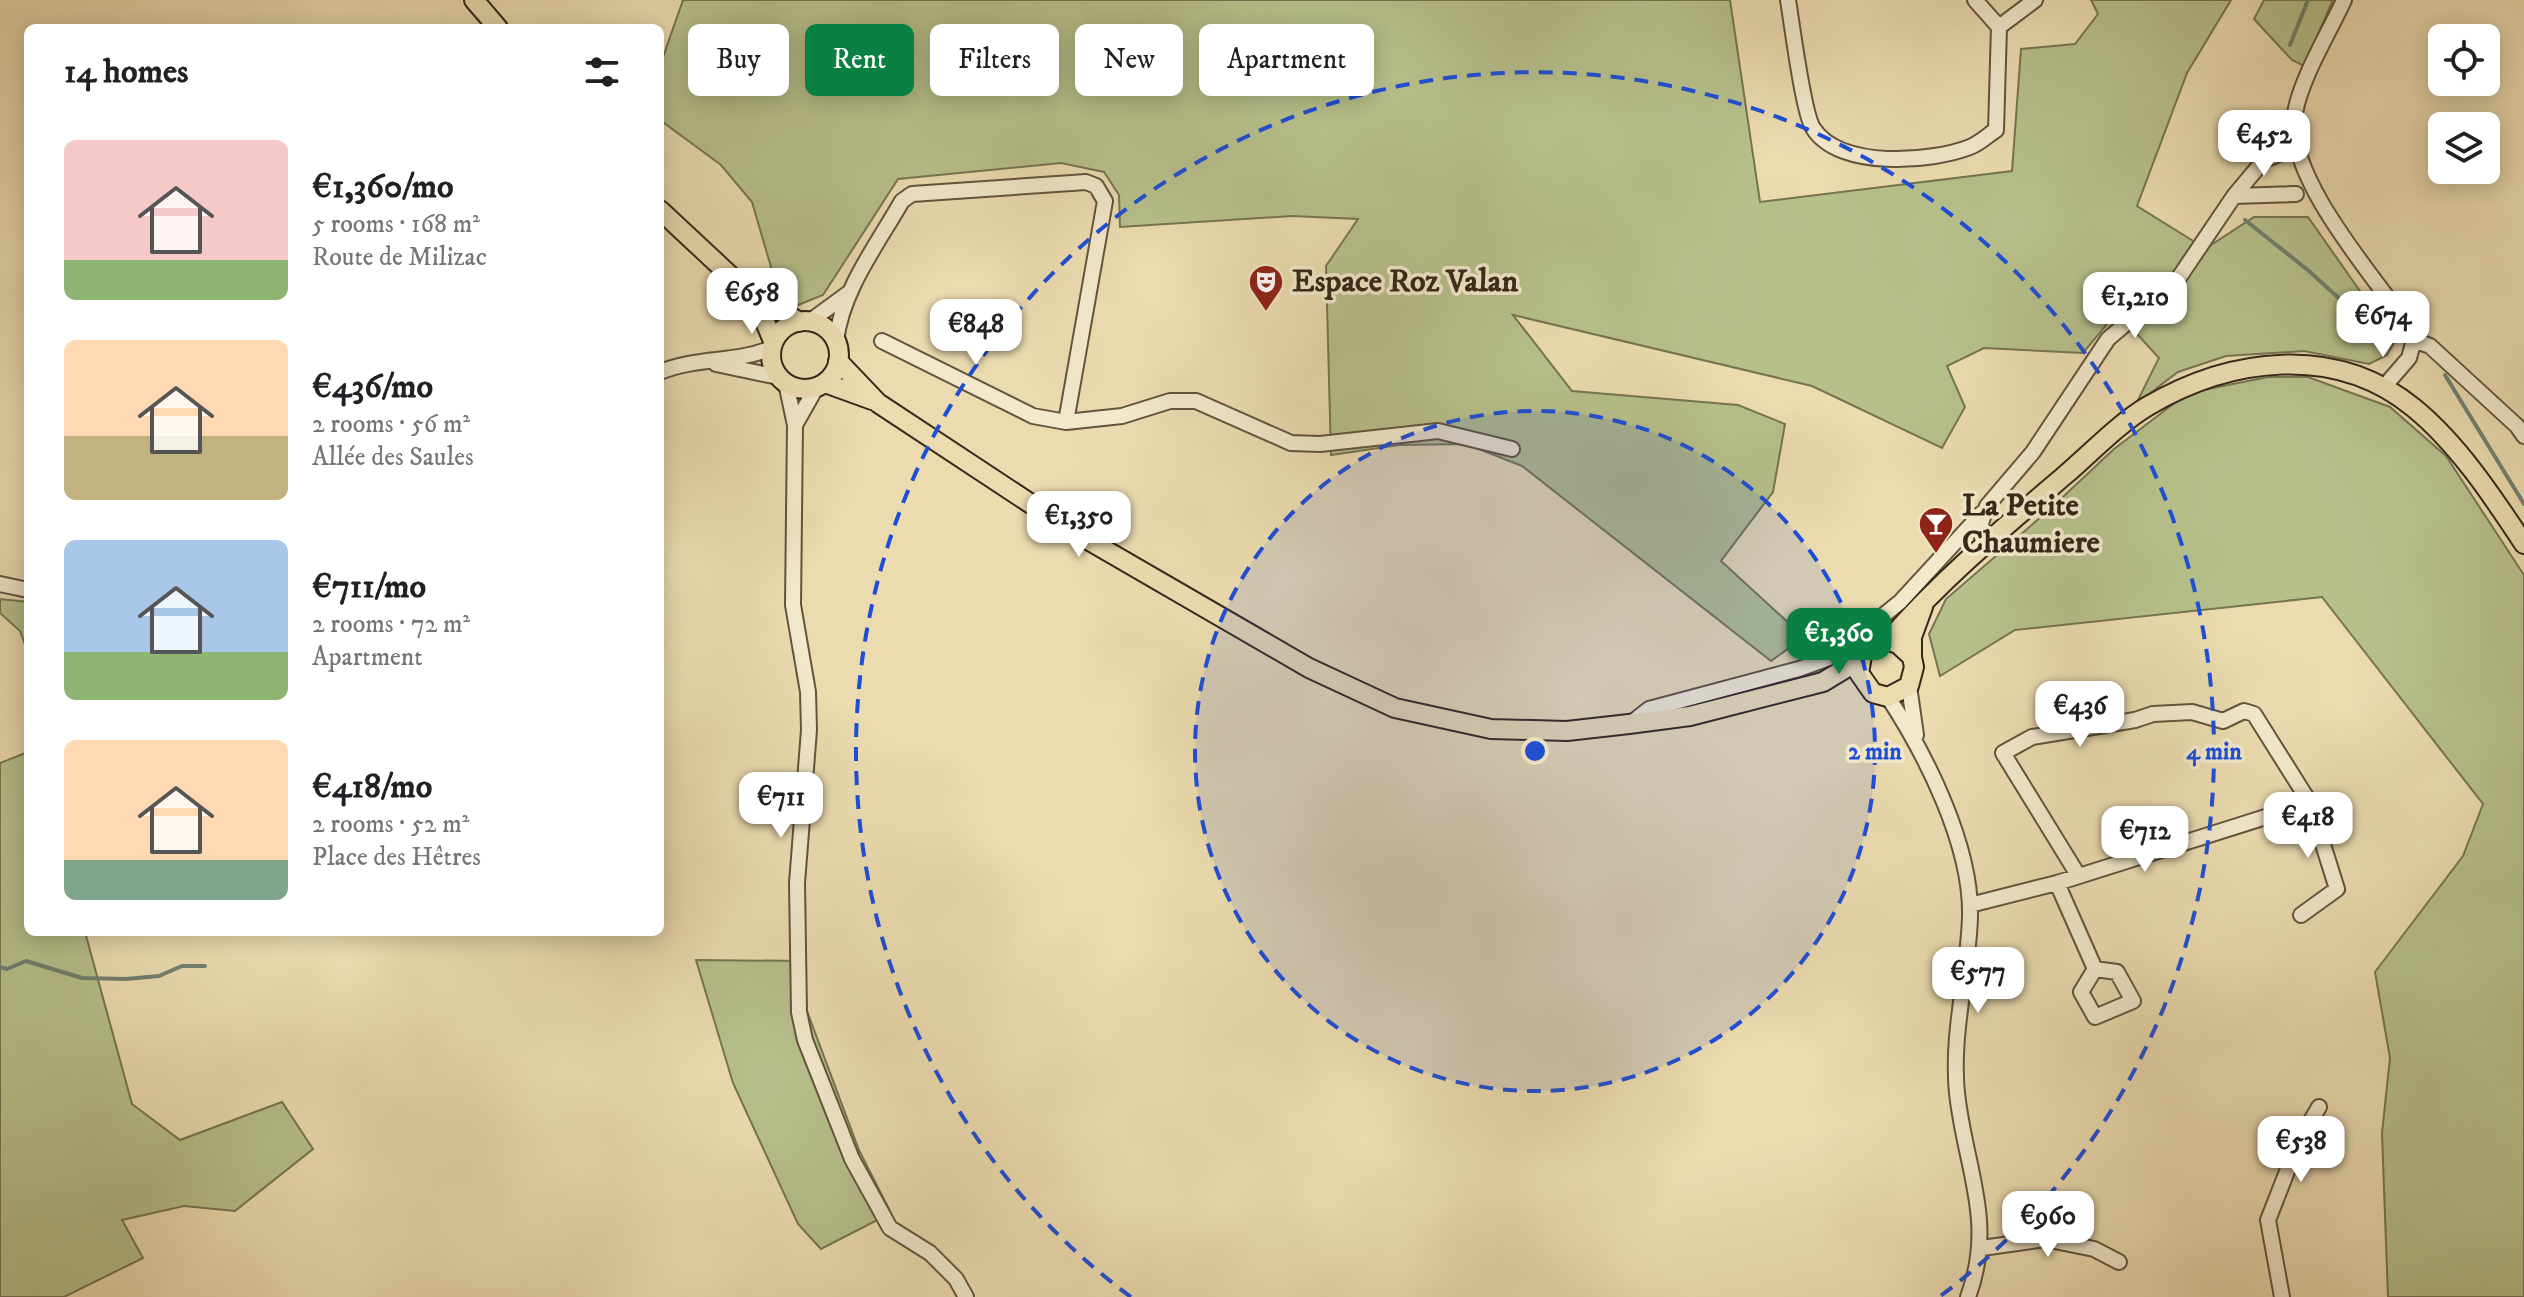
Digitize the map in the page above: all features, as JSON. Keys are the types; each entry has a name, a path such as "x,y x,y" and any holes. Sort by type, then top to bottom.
{"main road":[{"path":"474,0 495,24"},
{"path":"664,214 735,280 763,317 782,380 797,388 821,385 878,403"},
{"path":"735,280 804,322 825,328 836,341 838,361 833,376 821,385"},
{"path":"772,344 781,329 804,322"},
{"path":"838,361 878,403 1157,583 1309,668 1395,708 1491,729 1567,731 1690,716 1823,682 1852,683 1888,697 1909,686 1914,667 1912,637 1926,597"},
{"path":"1888,641 1926,597 1983,545 2145,408 2195,381 2231,370 2279,363 2321,365 2383,388 2412,406 2441,432 2524,544"},
{"path":"1823,682 1878,643 1888,641 1906,649 1912,657"},
{"path":"1862,656 1859,673 1867,688"}],"street":[{"path":"1788,0 1813,128 1837,149 1917,160 1972,146 1996,130 1999,27 1975,0"},
{"path":"1999,27 2035,0"},
{"path":"2344,0 2299,98 2294,115 2297,147 2318,198 2405,321 2414,340 2409,358 2383,388"},
{"path":"1629,724 1649,709 1832,657 1900,602 2033,452 2108,339 2178,279 2234,196 2264,160 2297,147"},
{"path":"836,341 839,321 850,292 902,201 912,194 1086,182 1104,193 1105,201 1066,422"},
{"path":"2234,196 2296,194"},
{"path":"804,322 850,292"},
{"path":"2414,340 2430,346 2522,430"},
{"path":"882,341 1033,416 1066,422 1122,416 1170,401 1196,401 1291,443 1320,444 1438,431 1512,449"},
{"path":"664,370 678,364 743,357 772,344"},
{"path":"700,362 782,380 795,425 793,605 808,692 809,730 797,883 799,1012 805,1040 852,1159 890,1228 930,1253 956,1279 966,1297"},
{"path":"795,425 821,385"},
{"path":"1983,545 1981,523 1987,506"},
{"path":"0,584 24,589"},
{"path":"1909,686 1916,740"},
{"path":"1888,697 1916,740 1956,841 1970,905 1955,1064 1957,1096 1979,1206 1982,1248 1968,1297"},
{"path":"2078,875 2003,753 2032,737 2135,720 2153,714 2192,712 2223,721 2244,711 2254,714 2310,803 2337,889 2301,915"},
{"path":"1970,905 2057,883 2310,803"},
{"path":"2057,883 2095,969"},
{"path":"2282,1297 2268,1220 2299,1141 2319,1107"},
{"path":"1982,1248 2045,1239 2094,1249 2119,1262"}],"green space":[{"path":"683,0 1730,0 1760,202 2012,171 2021,49 2075,44 2098,14 2091,0 2231,0 2187,73 2137,206 2195,242 2197,254 2254,217 2308,217 2395,341 2387,355 2369,364 2304,351 2226,356 2178,372 2136,404 2159,358 2117,312 2083,353 1984,348 1947,366 1965,407 1942,448 1812,386 1513,315 1572,391 1738,405 1785,424 1773,492 1721,561 1804,637 1771,661 1522,466 1466,444 1399,445 1331,455 1326,266 1358,219 1292,216 1120,227 1119,195 1104,172 1061,163 898,179 823,295 798,305 778,291 752,202 721,165 664,123 664,55"},
{"path":"2264,0 2333,0 2304,66 2292,60 2254,19"},
{"path":"2268,377 2308,377 2390,407 2446,456 2524,575 2524,1297 2388,1297 2382,1133 2390,1058 2375,972 2463,856 2483,804 2322,597 2015,630 1940,676 1929,634 1946,599 2114,449 2188,393"},
{"path":"0,599 24,602 24,642 20,631 0,613"},
{"path":"24,754 24,936 86,936 132,1104 180,1140 282,1102 313,1149 235,1211 184,1206 122,1220 143,1258 64,1297 0,1297 0,763"},
{"path":"696,960 803,961 807,1011 859,1150 891,1213 821,1249 798,1224 733,1083"}],"waterway":[{"path":"2290,45 2308,0"},
{"path":"2245,220 2309,271 2387,342"},
{"path":"2445,375 2524,504"},
{"path":"0,967 7,969 26,961 82,978 126,979 159,976 182,966 205,966"}],"place":[{"name":"Espace Roz Valan","path":"1266,313"},
{"name":"La Petite Chaumiere","path":"1936,555"}]}
